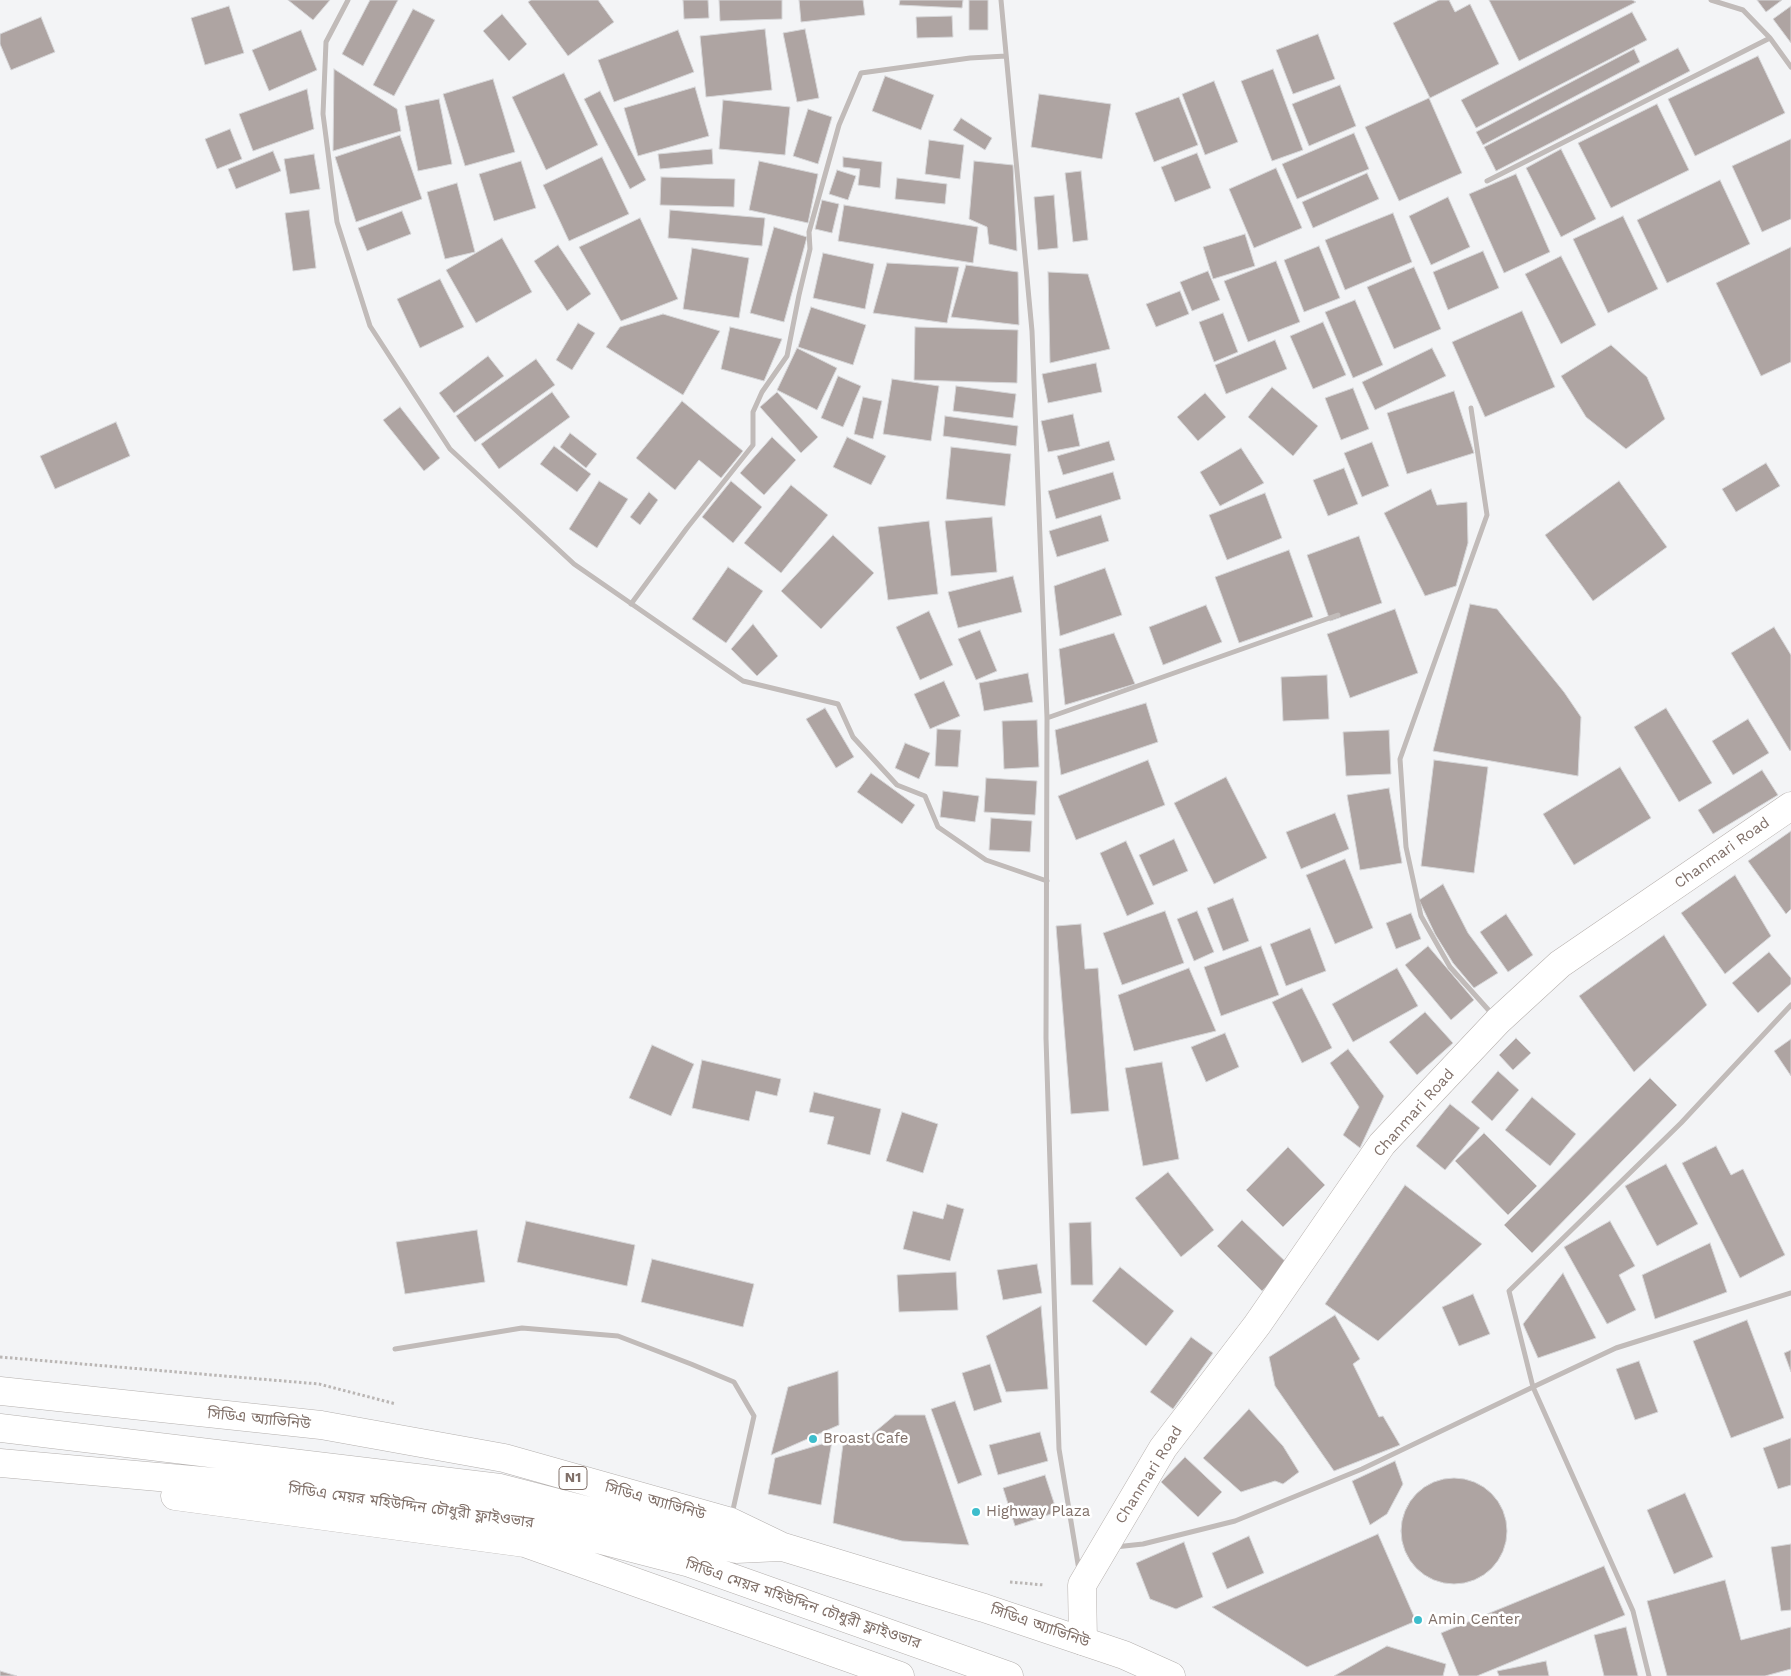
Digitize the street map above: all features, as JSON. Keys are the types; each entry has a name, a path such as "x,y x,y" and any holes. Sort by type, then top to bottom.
{"main road":[{"name":"Chanmari Road","path":"1082,1585 1163,1448 1257,1326 1382,1144 1498,1021 1560,964 1791,806"},
{"name":"সিডিএ অ্যাভিনিউ","path":"0,1391 321,1425 504,1458 730,1522 783,1547 984,1608 1084,1641 1124,1655 1171,1676"},
{"path":"0,1428 500,1488 736,1549 783,1547"},
{"name":"সিডিএ মেয়র মহিউদ্দিন চৌধুরী ফ্লাইওভার","path":"0,1464 305,1490 516,1518 690,1563 1009,1676"},
{"path":"0,1477 116,1488 526,1543 900,1676"},
{"path":"1082,1585 1084,1641"}],"street":[{"path":"348,0 326,42 323,114 337,222 370,326 450,448 574,564 744,681 838,704 853,736 897,785 925,796 938,827 986,860 1046,881"},
{"path":"1001,0 1032,330 1047,718 1046,1038 1059,1449 1082,1585"},
{"path":"1711,0 1743,10 1770,38 1791,68"},
{"path":"1486,181 1770,38"},
{"path":"631,604 687,528 753,445 753,412 762,392 786,356 810,249 809,232 839,125 862,73 970,58 1006,56"},
{"path":"1471,408 1487,515 1400,759 1406,847 1421,916 1450,967 1498,1021"},
{"path":"1047,718 1338,614"},
{"path":"1649,1676 1633,1611 1532,1387 1509,1291 1681,1123 1791,1005"},
{"path":"1104,1548 1144,1544 1235,1521 1362,1469 1616,1348 1791,1293"},
{"path":"395,1349 522,1328 618,1336 734,1382 754,1416 730,1522"}],"building":[{"path":"288,0 330,0 313,20"},
{"path":"370,0 398,0 363,66 342,54"},
{"path":"531,0 598,0 614,22 568,56 528,2"},
{"path":"683,0 708,0 709,18 684,19"},
{"path":"719,0 782,0 782,19 720,21"},
{"path":"799,0 863,0 865,15 801,22"},
{"path":"900,0 963,0 962,8 899,5"},
{"path":"969,0 988,0 988,30 969,30"},
{"path":"1439,0 1449,0 1455,12 1470,4 1499,64 1430,98 1393,23"},
{"path":"1489,0 1632,0 1636,2 1519,61"},
{"path":"1757,0 1782,0 1766,12"},
{"path":"229,6 244,53 205,65 191,18"},
{"path":"1791,6 1791,43 1773,19"},
{"path":"413,9 435,20 394,96 373,85"},
{"path":"1632,12 1647,40 1476,128 1461,100"},
{"path":"502,14 527,44 509,61 483,31"},
{"path":"952,16 953,37 917,38 916,17"},
{"path":"41,17 55,52 11,70 0,44 0,34"},
{"path":"765,29 772,90 706,97 700,36"},
{"path":"805,29 819,98 797,102 783,33"},
{"path":"301,30 317,70 269,91 252,50"},
{"path":"678,30 694,72 614,102 598,60"},
{"path":"1318,34 1335,79 1293,94 1276,50"},
{"path":"1678,48 1690,71 1496,171 1484,147"},
{"path":"1634,49 1640,62 1483,145 1476,132"},
{"path":"1758,56 1785,113 1695,156 1668,99"},
{"path":"334,69 397,109 401,131 333,151"},
{"path":"1273,69 1303,150 1272,161 1241,81"},
{"path":"564,73 598,145 546,170 512,97"},
{"path":"885,76 934,95 921,130 872,111"},
{"path":"493,79 515,152 465,166 443,94"},
{"path":"1214,81 1238,142 1205,155 1182,94"},
{"path":"1340,85 1356,126 1309,146 1292,104"},
{"path":"695,87 709,136 638,156 624,108"},
{"path":"307,89 314,129 253,151 239,114"},
{"path":"600,91 646,180 630,189 584,99"},
{"path":"1039,94 1111,104 1102,159 1031,147"},
{"path":"1179,97 1198,145 1154,162 1135,113"},
{"path":"1429,98 1462,173 1399,201 1365,127"},
{"path":"439,99 452,164 418,171 405,106"},
{"path":"723,100 790,107 785,155 719,149"},
{"path":"1657,104 1689,170 1611,208 1578,143"},
{"path":"808,109 832,117 818,164 793,156"},
{"path":"961,118 992,138 985,150 953,130"},
{"path":"230,129 242,159 217,169 205,139"},
{"path":"1354,133 1369,169 1297,199 1282,164"},
{"path":"400,135 422,199 356,222 335,157"},
{"path":"1791,139 1791,219 1762,232 1732,166"},
{"path":"929,140 964,145 960,179 925,174"},
{"path":"712,149 713,164 660,169 658,154"},
{"path":"1561,149 1596,219 1561,237 1526,168"},
{"path":"273,151 281,171 236,189 228,169"},
{"path":"1197,153 1211,188 1175,202 1161,167"},
{"path":"314,154 320,189 290,194 284,159"},
{"path":"602,157 629,214 569,241 543,185"},
{"path":"843,157 882,162 880,188 858,185 860,169 843,167"},
{"path":"521,161 536,208 494,221 479,174"},
{"path":"759,161 818,174 808,223 749,210"},
{"path":"974,161 1013,165 1017,251 989,244 987,227 969,219"},
{"path":"1276,168 1302,228 1254,248 1229,189"},
{"path":"837,170 856,176 848,200 829,194"},
{"path":"1081,171 1088,240 1073,242 1065,173"},
{"path":"1367,173 1379,199 1313,228 1302,202"},
{"path":"1516,174 1550,252 1504,273 1469,194"},
{"path":"661,177 735,179 734,207 660,205"},
{"path":"897,178 947,184 945,204 895,199"},
{"path":"1720,180 1750,244 1667,283 1637,220"},
{"path":"457,183 475,252 445,259 427,192"},
{"path":"1054,195 1058,248 1038,250 1034,197"},
{"path":"1448,197 1470,247 1431,265 1409,216"},
{"path":"822,200 839,204 832,233 815,229"},
{"path":"844,205 978,227 973,263 838,241"},
{"path":"309,210 316,268 293,271 285,213"},
{"path":"670,210 765,218 762,246 668,238"},
{"path":"402,211 411,234 367,251 358,228"},
{"path":"1393,213 1412,262 1345,290 1325,240"},
{"path":"1623,216 1658,289 1608,313 1573,239"},
{"path":"640,218 678,299 621,321 579,247"},
{"path":"774,227 807,237 784,322 750,313"},
{"path":"1245,234 1255,266 1213,279 1203,247"},
{"path":"502,238 532,292 476,323 446,270"},
{"path":"558,245 591,294 567,311 534,261"},
{"path":"1319,246 1340,298 1304,312 1284,260"},
{"path":"1791,247 1791,362 1761,376 1716,283"},
{"path":"692,248 749,258 739,318 683,309"},
{"path":"1483,251 1499,288 1448,310 1433,272"},
{"path":"823,253 874,264 865,309 813,298"},
{"path":"1561,256 1596,325 1561,344 1525,274"},
{"path":"1276,261 1300,322 1248,342 1224,281"},
{"path":"887,263 959,267 947,323 873,313"},
{"path":"966,265 1018,272 1019,325 951,317"},
{"path":"1414,267 1441,329 1394,349 1367,287"},
{"path":"1208,271 1220,300 1192,311 1180,282"},
{"path":"1048,272 1088,274 1110,349 1050,363"},
{"path":"440,279 464,327 420,348 397,299"},
{"path":"1180,291 1189,314 1156,327 1146,304"},
{"path":"1355,300 1383,365 1353,378 1325,312"},
{"path":"811,307 866,325 853,365 798,347"},
{"path":"1522,311 1555,387 1485,417 1452,342"},
{"path":"1223,313 1238,352 1214,362 1199,322"},
{"path":"663,314 720,331 683,395 606,347 620,327"},
{"path":"1323,322 1346,375 1313,389 1290,336"},
{"path":"578,323 595,333 572,370 556,360"},
{"path":"730,327 782,339 764,381 721,369"},
{"path":"915,327 1018,330 1017,383 914,380"},
{"path":"1275,340 1287,369 1226,394 1215,365"},
{"path":"1611,345 1647,377 1665,419 1626,449 1586,417 1561,376"},
{"path":"797,348 837,368 817,410 777,390"},
{"path":"1432,348 1446,376 1375,410 1362,382"},
{"path":"488,356 504,376 454,413 439,393"},
{"path":"536,359 555,385 475,442 456,416"},
{"path":"1096,363 1102,392 1048,403 1042,374"},
{"path":"838,376 861,386 843,427 821,418"},
{"path":"892,379 939,386 931,441 883,434"},
{"path":"956,386 1016,394 1013,418 953,411"},
{"path":"1272,387 1318,426 1293,456 1248,417"},
{"path":"1353,388 1369,429 1341,440 1325,398"},
{"path":"1454,391 1474,453 1407,474 1387,413"},
{"path":"552,392 570,417 499,469 481,444"},
{"path":"777,392 818,437 801,453 760,407"},
{"path":"1205,393 1226,417 1198,441 1177,417"},
{"path":"863,397 882,401 873,439 854,434"},
{"path":"682,401 743,451 721,478 699,460 675,490 636,458"},
{"path":"400,407 440,458 424,471 383,420"},
{"path":"1073,414 1080,446 1048,452 1041,421"},
{"path":"945,416 1018,426 1016,446 943,436"},
{"path":"116,422 130,456 55,489 40,456"},
{"path":"570,433 597,454 586,468 560,447"},
{"path":"772,437 796,460 764,495 740,473"},
{"path":"847,437 886,456 871,485 833,467"},
{"path":"1109,441 1115,460 1063,475 1057,456"},
{"path":"1372,442 1389,486 1362,497 1344,453"},
{"path":"554,446 591,474 577,492 540,464"},
{"path":"951,447 1011,454 1005,506 946,499"},
{"path":"1241,448 1264,483 1220,506 1200,472"},
{"path":"1766,463 1780,486 1736,512 1722,489"},
{"path":"1344,468 1358,504 1328,516 1313,480"},
{"path":"1113,472 1121,499 1056,519 1048,491"},
{"path":"599,481 628,499 597,548 569,529"},
{"path":"731,481 762,507 733,543 702,517"},
{"path":"1619,481 1667,547 1593,601 1545,535"},
{"path":"791,485 828,515 781,573 744,543"},
{"path":"1431,489 1437,505 1467,502 1468,543 1456,586 1425,596 1384,513"},
{"path":"649,492 658,500 640,525 630,517"},
{"path":"1265,493 1282,538 1227,560 1209,515"},
{"path":"1101,515 1109,541 1057,557 1049,531"},
{"path":"992,517 997,572 951,576 945,521"},
{"path":"929,521 938,594 888,600 878,527"},
{"path":"833,535 874,573 821,629 781,591"},
{"path":"1359,536 1382,603 1330,621 1307,555"},
{"path":"1289,550 1313,617 1239,643 1215,577"},
{"path":"728,567 763,591 726,643 692,619"},
{"path":"1105,568 1122,615 1060,636 1054,586"},
{"path":"1013,576 1022,612 958,628 948,592"},
{"path":"1470,604 1497,609 1564,692 1581,717 1578,776 1433,751"},
{"path":"1206,605 1222,642 1163,665 1149,627"},
{"path":"1395,609 1418,673 1350,698 1327,634"},
{"path":"929,611 953,665 920,680 896,627"},
{"path":"753,624 778,656 757,676 731,649"},
{"path":"1774,627 1791,655 1790,751 1731,653"},
{"path":"980,630 997,671 976,680 958,639"},
{"path":"1114,633 1135,684 1065,705 1059,649"},
{"path":"1028,673 1033,702 984,711 979,683"},
{"path":"1327,675 1329,719 1283,721 1281,677"},
{"path":"944,681 960,716 930,729 914,694"},
{"path":"1146,703 1158,742 1061,775 1055,730"},
{"path":"825,708 854,757 836,768 806,719"},
{"path":"1666,708 1712,783 1679,802 1634,727"},
{"path":"1748,719 1769,753 1733,775 1712,741"},
{"path":"1037,720 1039,767 1004,769 1002,721"},
{"path":"937,729 961,730 958,767 935,766"},
{"path":"1389,730 1391,774 1346,776 1343,732"},
{"path":"905,743 930,753 919,779 895,768"},
{"path":"1148,760 1165,805 1076,840 1058,796"},
{"path":"1434,760 1488,767 1474,873 1421,866"},
{"path":"1620,767 1651,818 1574,865 1543,814"},
{"path":"1762,770 1778,795 1713,834 1698,810"},
{"path":"871,773 915,805 902,824 857,792"},
{"path":"1226,777 1267,858 1214,884 1174,803"},
{"path":"986,778 1037,781 1035,815 984,812"},
{"path":"1389,788 1402,863 1360,870 1347,795"},
{"path":"943,791 979,796 975,822 940,817"},
{"path":"1335,813 1349,849 1301,869 1286,832"},
{"path":"991,818 1032,821 1030,852 989,850"},
{"path":"1791,831 1791,909 1786,914 1748,861"},
{"path":"1174,839 1188,871 1153,886 1139,855"},
{"path":"1126,841 1154,904 1127,916 1100,853"},
{"path":"1345,859 1373,928 1335,944 1306,875"},
{"path":"1735,875 1771,936 1725,974 1681,913"},
{"path":"1443,884 1468,933 1498,973 1474,988 1453,963 1435,934 1419,900"},
{"path":"1233,898 1249,941 1223,951 1207,908"},
{"path":"1165,911 1184,963 1122,985 1103,933"},
{"path":"1197,911 1214,952 1194,961 1177,919"},
{"path":"1411,913 1421,939 1396,949 1386,923"},
{"path":"1506,914 1533,955 1508,972 1480,932"},
{"path":"1081,924 1085,969 1098,968 1109,1111 1071,1114 1056,926"},
{"path":"1310,928 1326,971 1286,986 1270,944"},
{"path":"1664,935 1707,1005 1634,1072 1579,996"},
{"path":"1261,946 1279,995 1221,1016 1204,967"},
{"path":"1428,946 1474,1000 1451,1020 1405,965"},
{"path":"1769,952 1791,978 1791,984 1758,1013 1732,983"},
{"path":"1189,968 1216,1031 1134,1051 1118,995"},
{"path":"1397,968 1418,1006 1353,1042 1332,1004"},
{"path":"1302,988 1332,1048 1302,1063 1272,1002"},
{"path":"1425,1012 1453,1043 1417,1075 1389,1042"},
{"path":"1225,1033 1239,1067 1206,1082 1191,1047"},
{"path":"1516,1038 1531,1053 1513,1070 1499,1055"},
{"path":"1791,1039 1791,1076 1774,1051"},
{"path":"652,1045 694,1064 671,1116 629,1098"},
{"path":"1348,1049 1384,1096 1360,1148 1343,1135 1359,1107 1330,1063"},
{"path":"702,1060 781,1079 777,1096 756,1091 749,1121 692,1108"},
{"path":"1162,1062 1179,1159 1143,1166 1125,1068"},
{"path":"1498,1071 1519,1090 1492,1121 1471,1102"},
{"path":"1650,1078 1677,1105 1532,1253 1504,1225"},
{"path":"814,1092 881,1109 870,1155 827,1144 834,1117 809,1112"},
{"path":"1532,1097 1576,1134 1550,1166 1505,1130"},
{"path":"1450,1104 1480,1128 1445,1170 1416,1146"},
{"path":"902,1112 938,1124 923,1173 886,1161"},
{"path":"1484,1133 1537,1186 1508,1215 1455,1161"},
{"path":"1716,1146 1731,1175 1743,1169 1785,1255 1740,1278 1682,1163"},
{"path":"1288,1147 1325,1185 1283,1227 1246,1190"},
{"path":"1666,1164 1698,1224 1657,1246 1625,1186"},
{"path":"1168,1172 1214,1230 1181,1257 1135,1198"},
{"path":"1405,1185 1482,1244 1378,1341 1325,1304"},
{"path":"947,1204 964,1209 950,1261 903,1249 913,1211 943,1219"},
{"path":"1242,1220 1288,1264 1262,1291 1217,1246"},
{"path":"526,1221 635,1245 627,1286 517,1262"},
{"path":"1610,1221 1635,1266 1619,1275 1636,1310 1607,1324 1564,1247"},
{"path":"1091,1222 1093,1285 1071,1285 1069,1223"},
{"path":"477,1230 485,1282 405,1294 396,1242"},
{"path":"1710,1243 1727,1292 1655,1319 1642,1275"},
{"path":"652,1259 754,1284 743,1327 641,1302"},
{"path":"1037,1264 1042,1293 1003,1300 997,1270"},
{"path":"1120,1267 1174,1311 1146,1346 1092,1301"},
{"path":"956,1272 958,1310 899,1312 897,1275"},
{"path":"1563,1273 1596,1338 1538,1358 1523,1324"},
{"path":"1473,1294 1490,1334 1459,1346 1442,1307"},
{"path":"1041,1306 1048,1389 1006,1392 986,1336"},
{"path":"1335,1315 1360,1359 1353,1364 1379,1417 1383,1416 1400,1445 1334,1471 1275,1386 1269,1357"},
{"path":"1747,1320 1784,1418 1731,1438 1693,1341"},
{"path":"1191,1337 1213,1353 1173,1409 1150,1392"},
{"path":"1791,1350 1791,1372 1784,1353"},
{"path":"1639,1361 1658,1412 1635,1420 1616,1369"},
{"path":"990,1364 1002,1402 974,1411 962,1373"},
{"path":"838,1371 839,1425 771,1455 788,1387"},
{"path":"955,1401 982,1475 958,1484 931,1409"},
{"path":"1249,1409 1283,1446 1299,1472 1283,1484 1275,1481 1241,1492 1203,1458"},
{"path":"895,1415 925,1415 969,1545 902,1541 833,1523 844,1436 870,1436"},
{"path":"1040,1432 1048,1461 998,1475 989,1445"},
{"path":"1791,1438 1791,1485 1778,1489 1763,1448"},
{"path":"832,1441 821,1505 768,1494 775,1458"},
{"path":"1185,1457 1222,1492 1198,1517 1161,1482"},
{"path":"1395,1461 1403,1484 1387,1514 1370,1525 1352,1481"},
{"path":"1045,1475 1057,1512 1015,1526 1003,1488"},
{"path":"1454,1478 1474,1482 1492,1493 1503,1511 1507,1531 1503,1551 1492,1569 1474,1580 1454,1584 1434,1580 1416,1569 1405,1551 1401,1531 1405,1511 1416,1493 1434,1482"},
{"path":"1685,1493 1713,1557 1674,1574 1647,1510"},
{"path":"1378,1534 1416,1621 1307,1667 1212,1607"},
{"path":"1249,1536 1264,1573 1227,1589 1212,1553"},
{"path":"1184,1542 1203,1597 1176,1609 1150,1599 1136,1563"},
{"path":"1791,1544 1791,1610 1781,1611 1771,1547"},
{"path":"1604,1566 1625,1615 1477,1676 1459,1676 1441,1633"},
{"path":"1725,1580 1741,1640 1791,1627 1791,1669 1765,1676 1667,1676 1647,1601"},
{"path":"1626,1627 1638,1676 1604,1676 1594,1635"},
{"path":"1387,1646 1446,1664 1443,1676 1334,1676"},
{"path":"1546,1661 1549,1676 1499,1676 1497,1671"},
{"path":"0,1671 17,1676 0,1676"}],"place":[{"name":"Broast Cafe","path":"813,1439"},
{"name":"Highway Plaza","path":"976,1512"},
{"name":"Amin Center","path":"1418,1620"}]}
